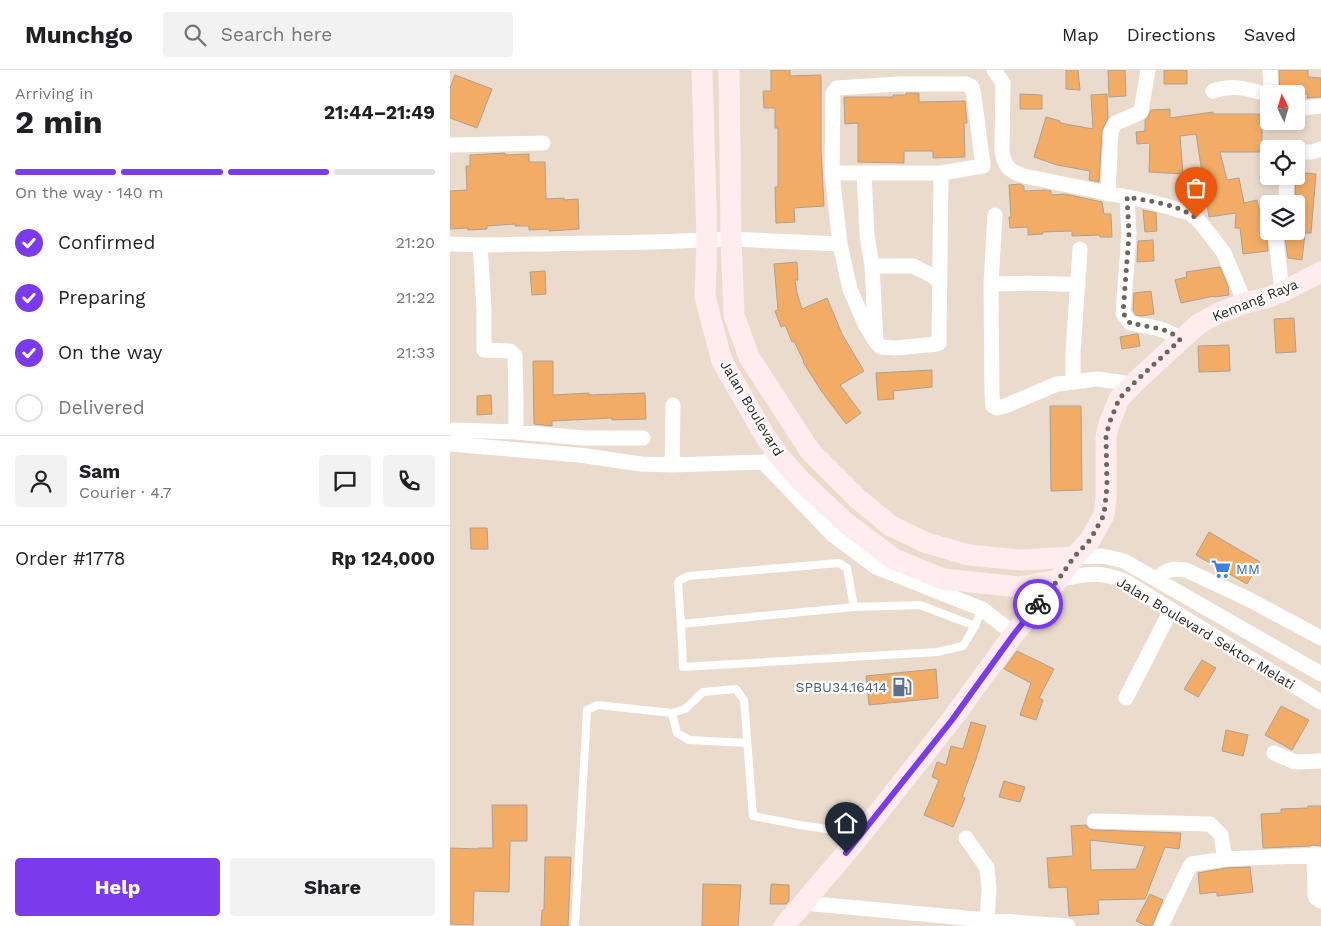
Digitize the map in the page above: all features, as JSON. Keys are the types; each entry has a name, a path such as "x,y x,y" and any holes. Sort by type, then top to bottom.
{"main road":[{"name":"Jalan Boulevard","path":"702,70 708,241 705,297 722,361 765,436 771,459 801,482 846,523 894,559 943,579 1019,588 1058,580"},
{"name":"Jalan Boulevard","path":"730,70 731,239 734,314 749,357 810,451 858,499 891,526 927,543 969,555 1021,560 1074,557"},
{"name":"Kemang Raya","path":"1030,614 1074,557 1090,540 1104,515 1106,437 1119,399 1180,340 1206,320 1245,303 1282,292 1321,272"},
{"path":"784,926 861,834 952,720 1030,614 1029,603 1019,588"}],"street":[{"path":"994,70 1003,83 1002,151 1008,168 1024,176 1152,202 1189,213 1196,218 1224,254 1245,303"},
{"path":"1108,194 1111,131 1115,124 1142,111 1148,70"},
{"path":"1270,70 1270,85"},
{"path":"832,173 941,172 983,166 972,87 966,84 899,84 837,88 833,93 832,173 840,244 850,290 865,324 876,342 883,347 938,344 941,172"},
{"path":"1213,91 1231,87 1260,92"},
{"path":"1305,108 1321,106"},
{"path":"450,146 542,143"},
{"path":"1305,152 1321,149"},
{"path":"864,173 876,342"},
{"path":"1127,197 1129,234 1123,313 1130,323 1167,331 1180,340"},
{"path":"995,215 991,284 992,403 994,406 997,408 1004,406 1057,384 1096,379 1133,384"},
{"path":"450,244 708,241 731,239 840,244"},
{"path":"1277,240 1282,292"},
{"path":"480,245 484,309 484,350 510,350 515,356 516,432"},
{"path":"1073,382 1073,352 1080,249"},
{"path":"872,266 913,266 939,281"},
{"path":"991,284 1058,283 1078,285"},
{"path":"672,465 673,405"},
{"path":"452,437 516,432 584,438 643,438"},
{"path":"452,437 504,450 579,456 641,464 672,465 771,459 833,535 876,567 982,609 1014,634"},
{"name":"Jalan Boulevard Sektor Melati","path":"1074,557 1104,556 1124,561 1321,674"},
{"path":"1157,580 1165,572 1173,569 1186,570 1321,638"},
{"name":"Jalan Boulevard Sektor Melati","path":"1058,580 1078,575 1100,574 1114,576 1321,702"},
{"path":"982,609 992,585"},
{"path":"1126,698 1171,610"},
{"path":"1274,753 1295,762 1321,761"},
{"path":"1094,821 1210,824 1221,835 1225,859"},
{"path":"966,838 987,868 989,888 987,920"},
{"path":"1161,926 1192,864 1225,859 1318,854 1315,895 1321,901"},
{"path":"804,903 1068,926"}],"lane":[{"path":"854,607 847,568 839,563 688,576 679,581 678,584 684,667 937,652 963,646 975,626 982,609"},
{"path":"681,624 854,607 920,605 975,626"},
{"path":"575,926 587,710 598,705 672,713 685,709 703,692 736,689 744,700 753,816 861,834"},
{"path":"672,713 677,733 689,740 747,744"}],"building":[{"path":"771,70 790,70 790,76 821,75 821,150 824,206 794,208 795,222 776,223 775,187 778,187 778,128 775,128 775,108 764,108 763,91 771,91"},
{"path":"1066,70 1078,70 1080,90 1066,89"},
{"path":"1108,70 1125,70 1126,96 1109,97"},
{"path":"1164,70 1187,70 1187,84 1164,84"},
{"path":"1279,70 1308,70 1308,77 1321,78 1321,97 1307,98 1308,94 1305,94 1305,85 1280,85"},
{"path":"455,75 492,89 477,128 450,118 450,88"},
{"path":"906,93 919,93 919,102 965,101 967,123 964,123 965,157 933,158 933,151 904,151 904,163 858,162 858,123 845,124 844,97 893,97 893,95 906,95"},
{"path":"1020,94 1042,95 1042,109 1020,109"},
{"path":"1107,94 1108,118 1102,131 1099,182 1089,180 1090,171 1057,165 1034,157 1046,117 1060,121 1060,123 1093,129 1091,95"},
{"path":"1170,109 1170,118 1213,112 1213,114 1260,114 1262,140 1260,140 1260,152 1220,152 1227,180 1239,178 1244,203 1257,200 1260,213 1260,240 1267,240 1268,251 1243,254 1240,228 1235,228 1236,213 1209,217 1196,134 1180,136 1183,174 1149,172 1150,143 1137,144 1136,132 1145,131 1145,120 1151,110"},
{"path":"505,153 505,155 529,154 529,162 545,162 546,199 578,199 579,229 529,230 529,226 515,226 515,224 487,226 487,229 450,229 450,191 467,190 466,166 470,166 470,155"},
{"path":"1305,173 1316,174 1311,233 1305,233 1305,195 1295,195 1296,185 1305,185"},
{"path":"1020,184 1024,186 1024,191 1045,190 1051,191 1051,195 1065,194 1102,202 1104,214 1111,214 1112,237 1100,237 1099,235 1072,236 1072,231 1043,232 1043,234 1028,235 1028,227 1010,228 1009,185"},
{"path":"1143,210 1156,213 1157,231 1145,232"},
{"path":"1153,240 1154,261 1137,262 1138,241"},
{"path":"1285,240 1304,240 1302,260 1288,258"},
{"path":"797,262 798,280 795,280 802,309 827,298 842,334 864,371 840,385 861,413 846,424 803,362 785,325 781,327 775,311 778,310 774,264"},
{"path":"1220,267 1228,286 1229,295 1181,303 1175,280 1187,277 1186,272"},
{"path":"545,271 546,294 532,295 530,272"},
{"path":"1151,291 1154,314 1136,315 1133,310 1134,293"},
{"path":"1294,318 1296,352 1276,353 1274,319"},
{"path":"1138,334 1140,346 1122,349 1120,337"},
{"path":"1229,345 1230,371 1199,372 1198,346"},
{"path":"533,361 553,361 553,395 645,393 646,419 612,420 612,418 552,421 552,426 534,424"},
{"path":"932,370 932,387 893,391 894,399 878,400 876,373"},
{"path":"491,395 492,414 477,415 477,396"},
{"path":"1050,406 1081,406 1082,490 1051,491"},
{"path":"470,528 487,528 488,549 471,549"},
{"path":"1209,532 1260,562 1247,584 1196,555"},
{"path":"1017,651 1054,669 1039,698 1043,700 1036,720 1020,715 1031,683 1004,669"},
{"path":"1202,660 1216,668 1198,697 1184,689"},
{"name":"SPBU34.16414","path":"936,669 938,698 869,705 866,676"},
{"path":"1281,706 1309,720 1292,750 1265,735"},
{"path":"971,722 986,726 962,797 965,798 953,827 924,815 939,780 932,777 937,762 946,765 951,746 963,749"},
{"path":"1226,730 1248,735 1243,756 1222,751"},
{"path":"1004,781 1025,787 1020,802 999,797"},
{"path":"492,805 527,805 527,841 510,841 509,892 474,891 473,925 450,924 450,848 493,848"},
{"path":"1308,806 1321,806 1321,846 1263,848 1261,814 1281,813 1281,809 1308,808"},
{"path":"1086,825 1089,829 1094,830 1181,833 1179,849 1165,847 1145,899 1098,900 1099,914 1069,916 1067,887 1049,888 1047,858 1073,856 1071,826","holes":["1090,840 1145,846 1136,869 1091,870"]},
{"path":"545,857 571,857 568,926 541,926 542,910 544,910"},
{"path":"1250,867 1253,892 1217,896 1217,892 1200,894 1198,873 1226,868"},
{"path":"703,884 741,885 738,926 702,926"},
{"path":"771,884 789,885 789,901 786,904 770,904"},
{"path":"1150,894 1163,900 1152,926 1147,926 1136,921"}],"way so far":[{"path":"1038,604 1074,557 1090,540 1104,515 1107,486 1106,437 1119,399 1180,340 1167,331 1130,323 1123,313 1129,234 1127,197 1180,209 1196,218"}],"place":[{"name":"MM","path":"1221,569"},
{"name":"SPBU34.16414","path":"902,687"}],"route":[{"path":"846,853 952,720 1038,604"}]}
